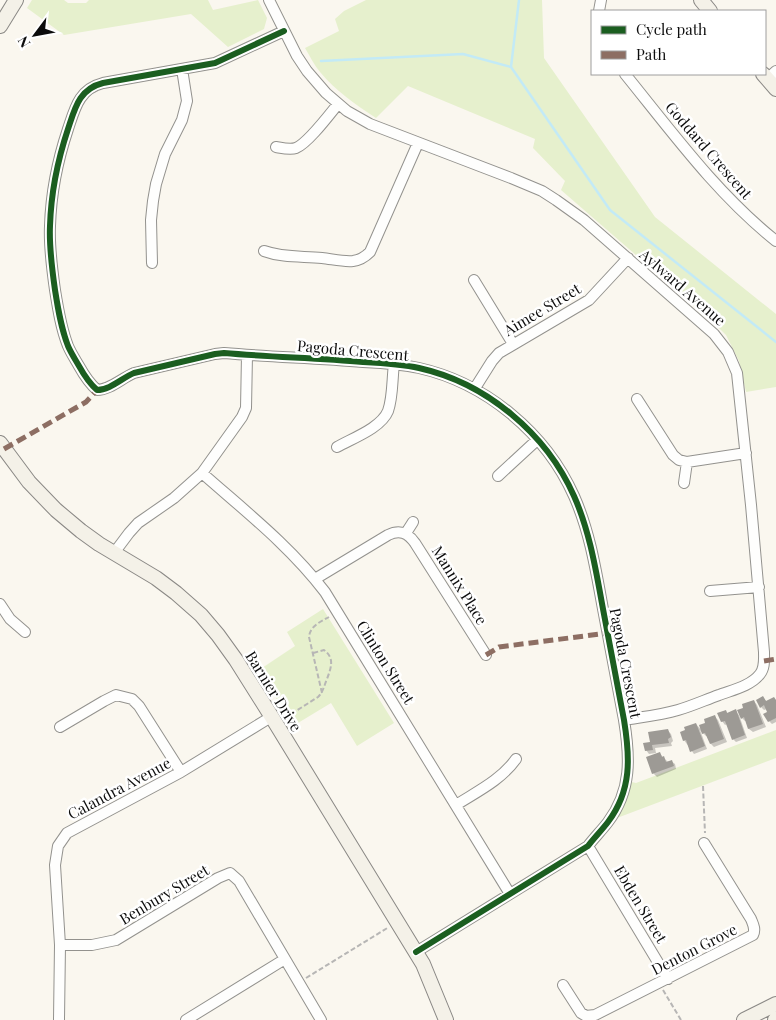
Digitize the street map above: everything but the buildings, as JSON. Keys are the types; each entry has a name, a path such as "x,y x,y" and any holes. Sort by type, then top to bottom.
{"street":[{"path":"0,26 16,0"},
{"name":"Aylward Avenue","path":"268,0 297,56 322,89 347,111 370,124 542,191 569,208 714,334 728,352 736,374 746,453 759,587 764,661 762,671 751,682 693,705 676,711 624,720"},
{"path":"701,0 709,10"},
{"name":"Pagoda Crescent","path":"284,31 215,63 96,84 83,95 77,105 64,143 58,168 50,226 52,265 58,308 68,347 91,385 98,390 106,388 134,373 215,354 337,360 394,364 418,368 444,375 475,388 491,399 526,428 552,459 568,483 580,509 593,554 628,741 629,765 623,795 609,821 588,846 416,952"},
{"path":"152,263 151,220 156,184 165,154 182,120 187,101 182,69"},
{"name":"Goddard Crescent","path":"626,75 707,174 748,217 776,241"},
{"path":"276,147 288,149 296,148 302,144 338,104"},
{"path":"264,251 274,255 341,261 353,261 365,257 370,252 418,143"},
{"name":"Aimee Street","path":"475,388 499,353 589,300 628,258"},
{"path":"474,280 513,344"},
{"path":"114,553 138,523 174,498 202,473 242,417 246,408 247,355"},
{"path":"337,447 374,427 383,419 390,403 394,364"},
{"path":"637,399 679,460 687,462 746,453"},
{"path":"498,476 537,440"},
{"name":"Barnier Drive","path":"0,443 20,471 47,502 81,531 166,585 201,615 227,647 278,717 416,952 427,972 446,1020"},
{"path":"684,483 687,462"},
{"name":"Clinton Street","path":"202,473 293,554 325,592 510,894"},
{"path":"315,579 388,535 397,532 406,533 413,522"},
{"name":"Mannix Place","path":"406,533 415,543 486,655"},
{"path":"710,591 759,587"},
{"path":"0,604 10,619 25,632"},
{"path":"60,727 116,695 132,699 139,706 181,772"},
{"name":"Calandra Avenue","path":"58,1020 60,945 55,865 58,846 67,833 278,717"},
{"path":"456,804 499,778 516,759"},
{"name":"Denton Grove","path":"563,985 581,1013 586,1016 600,1014 750,937 755,932 751,918 704,843"},
{"name":"Ebden Street","path":"588,846 663,981"},
{"name":"Benbury Street","path":"60,945 92,945 116,940 218,878 230,873 240,880 321,1020"},
{"path":"186,1020 285,959"},
{"path":"744,1020 776,1004"}],"path":[{"path":"322,693 309,637 312,628 330,616"},
{"path":"278,717 318,698 322,693 332,662 324,650 313,654"},
{"path":"703,786 704,843"},
{"path":"299,983 398,922"},
{"path":"663,981 682,1020"}],"green space":[{"path":"32,0 64,0 68,3 86,3 89,0 208,0 213,10 258,0 267,18 264,29 228,47 191,14 64,35 27,8"},
{"path":"366,0 542,0 544,58 655,217 776,314 776,387 746,392 739,361 726,335 561,190 565,181 533,148 535,139 408,86 376,118 354,103 326,79 305,48 339,31 335,19 344,11"},
{"path":"323,609 394,723 357,746 331,703 293,726 259,670 295,646 287,632"},
{"path":"776,730 776,758 609,821 627,781 636,783"}],"waterway":[{"path":"511,67 519,0"},
{"path":"321,61 463,54 511,67 610,210 776,342"}],"marked path":[{"path":"4,449 86,402 97,390"},
{"path":"486,655 499,647 608,633"},
{"path":"764,661 776,659"}],"cycle path":[{"path":"284,31 215,63 103,83 88,90 83,95 79,100 68,129 53,189 50,234 55,290 68,346 85,376 97,390 111,386 134,373 224,353 384,363 419,368 444,375 468,385 490,398 530,432 562,473 580,510 595,566 624,720 628,760 625,785 616,810 588,846 416,952"}]}
